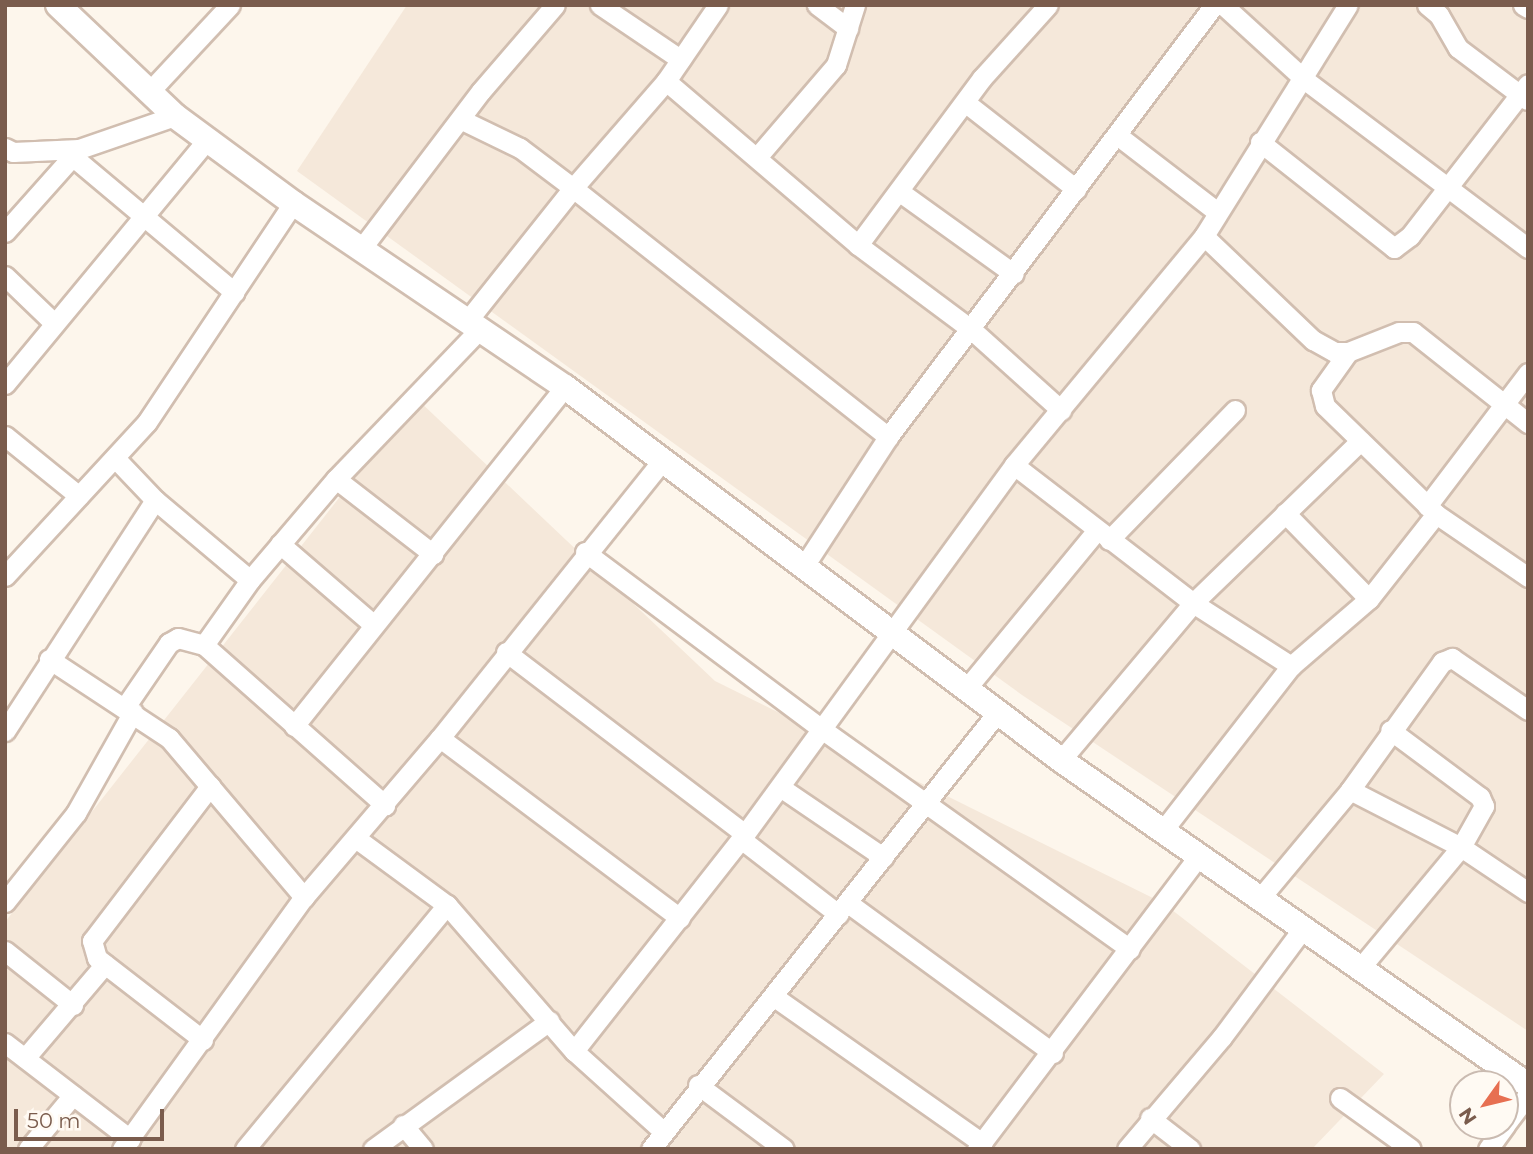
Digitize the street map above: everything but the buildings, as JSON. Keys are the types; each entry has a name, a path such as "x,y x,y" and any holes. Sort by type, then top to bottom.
{"street":[{"path":"58,5 149,93 207,140 293,203 565,387 996,713 1528,1085"},
{"path":"149,93 230,5"},
{"path":"361,249 555,5"},
{"path":"600,5 680,59"},
{"path":"204,645 250,580 280,544 474,324 573,188 666,81 718,5"},
{"path":"817,5 848,28"},
{"path":"758,156 836,65 855,5"},
{"path":"858,245 966,103 1048,5"},
{"path":"804,566 888,437 972,330 1214,5"},
{"path":"1223,5 1305,80 1528,248"},
{"path":"574,1051 743,837 893,635 1014,465 1204,236 1216,211 1260,142 1305,80 1348,5"},
{"path":"1260,142 1394,248 1406,241 1525,93 1458,48 1439,15 1427,5"},
{"path":"1523,5 1528,8"},
{"path":"666,81 758,156 858,245 972,330 1060,410"},
{"path":"966,103 1076,189"},
{"path":"5,148 13,152 76,152 175,116"},
{"path":"462,120 520,149 573,188 888,437"},
{"path":"1117,135 1216,211"},
{"path":"5,384 207,140"},
{"path":"76,152 106,187 146,214 234,292"},
{"path":"5,232 76,152"},
{"path":"900,192 1014,274"},
{"path":"9,565 79,496 147,422 293,203"},
{"path":"1204,236 1313,340 1335,352 1348,352 1399,332 1413,332 1528,423"},
{"path":"5,276 54,323"},
{"path":"1348,352 1321,390 1321,399 1431,510 1528,577"},
{"path":"1164,829 1291,666 1369,599 1502,405 1528,373"},
{"path":"294,726 565,387"},
{"path":"966,689 1103,535 1235,410"},
{"path":"5,436 79,496"},
{"path":"1061,760 1193,603 1360,441"},
{"path":"115,458 155,500 250,580"},
{"path":"5,1043 73,1095 126,1144 303,897 386,804 586,552 663,460"},
{"path":"1014,465 1193,603 1291,666"},
{"path":"337,479 433,554"},
{"path":"5,731 49,659 155,500"},
{"path":"1285,513 1369,599"},
{"path":"280,544 374,625"},
{"path":"586,552 823,730 1130,949"},
{"path":"5,902 76,813 129,709 169,643 178,638 204,645 386,804"},
{"path":"506,652 743,837 843,909 1053,1052"},
{"path":"49,659 129,709 169,738 303,897"},
{"path":"1261,897 1350,790 1390,730 1447,659 1528,710"},
{"path":"651,1149 698,1085 774,996 996,713"},
{"path":"1361,967 1461,847 1482,814 1480,797 1390,730"},
{"path":"440,738 680,918"},
{"path":"203,1040 105,964 93,951 94,933 210,786"},
{"path":"780,787 883,857"},
{"path":"1350,790 1461,847 1528,892"},
{"path":"357,839 447,905 574,1051 664,1132"},
{"path":"774,996 979,1146 1053,1052 1199,855"},
{"path":"245,1149 447,905"},
{"path":"1127,1149 1150,1118 1222,1037 1304,927"},
{"path":"5,951 73,1004"},
{"path":"25,1058 105,964"},
{"path":"373,1149 549,1021"},
{"path":"698,1085 778,1147"},
{"path":"28,1149 73,1095"},
{"path":"1340,1098 1411,1149"},
{"path":"1150,1118 1190,1149"},
{"path":"403,1125 423,1149"}],"shaded area":[{"path":"407,5 1528,5 1528,1031 1022,695 297,171"},
{"path":"417,399 715,681 1163,903 1384,1074 1312,1149 5,1149 5,922"}]}
